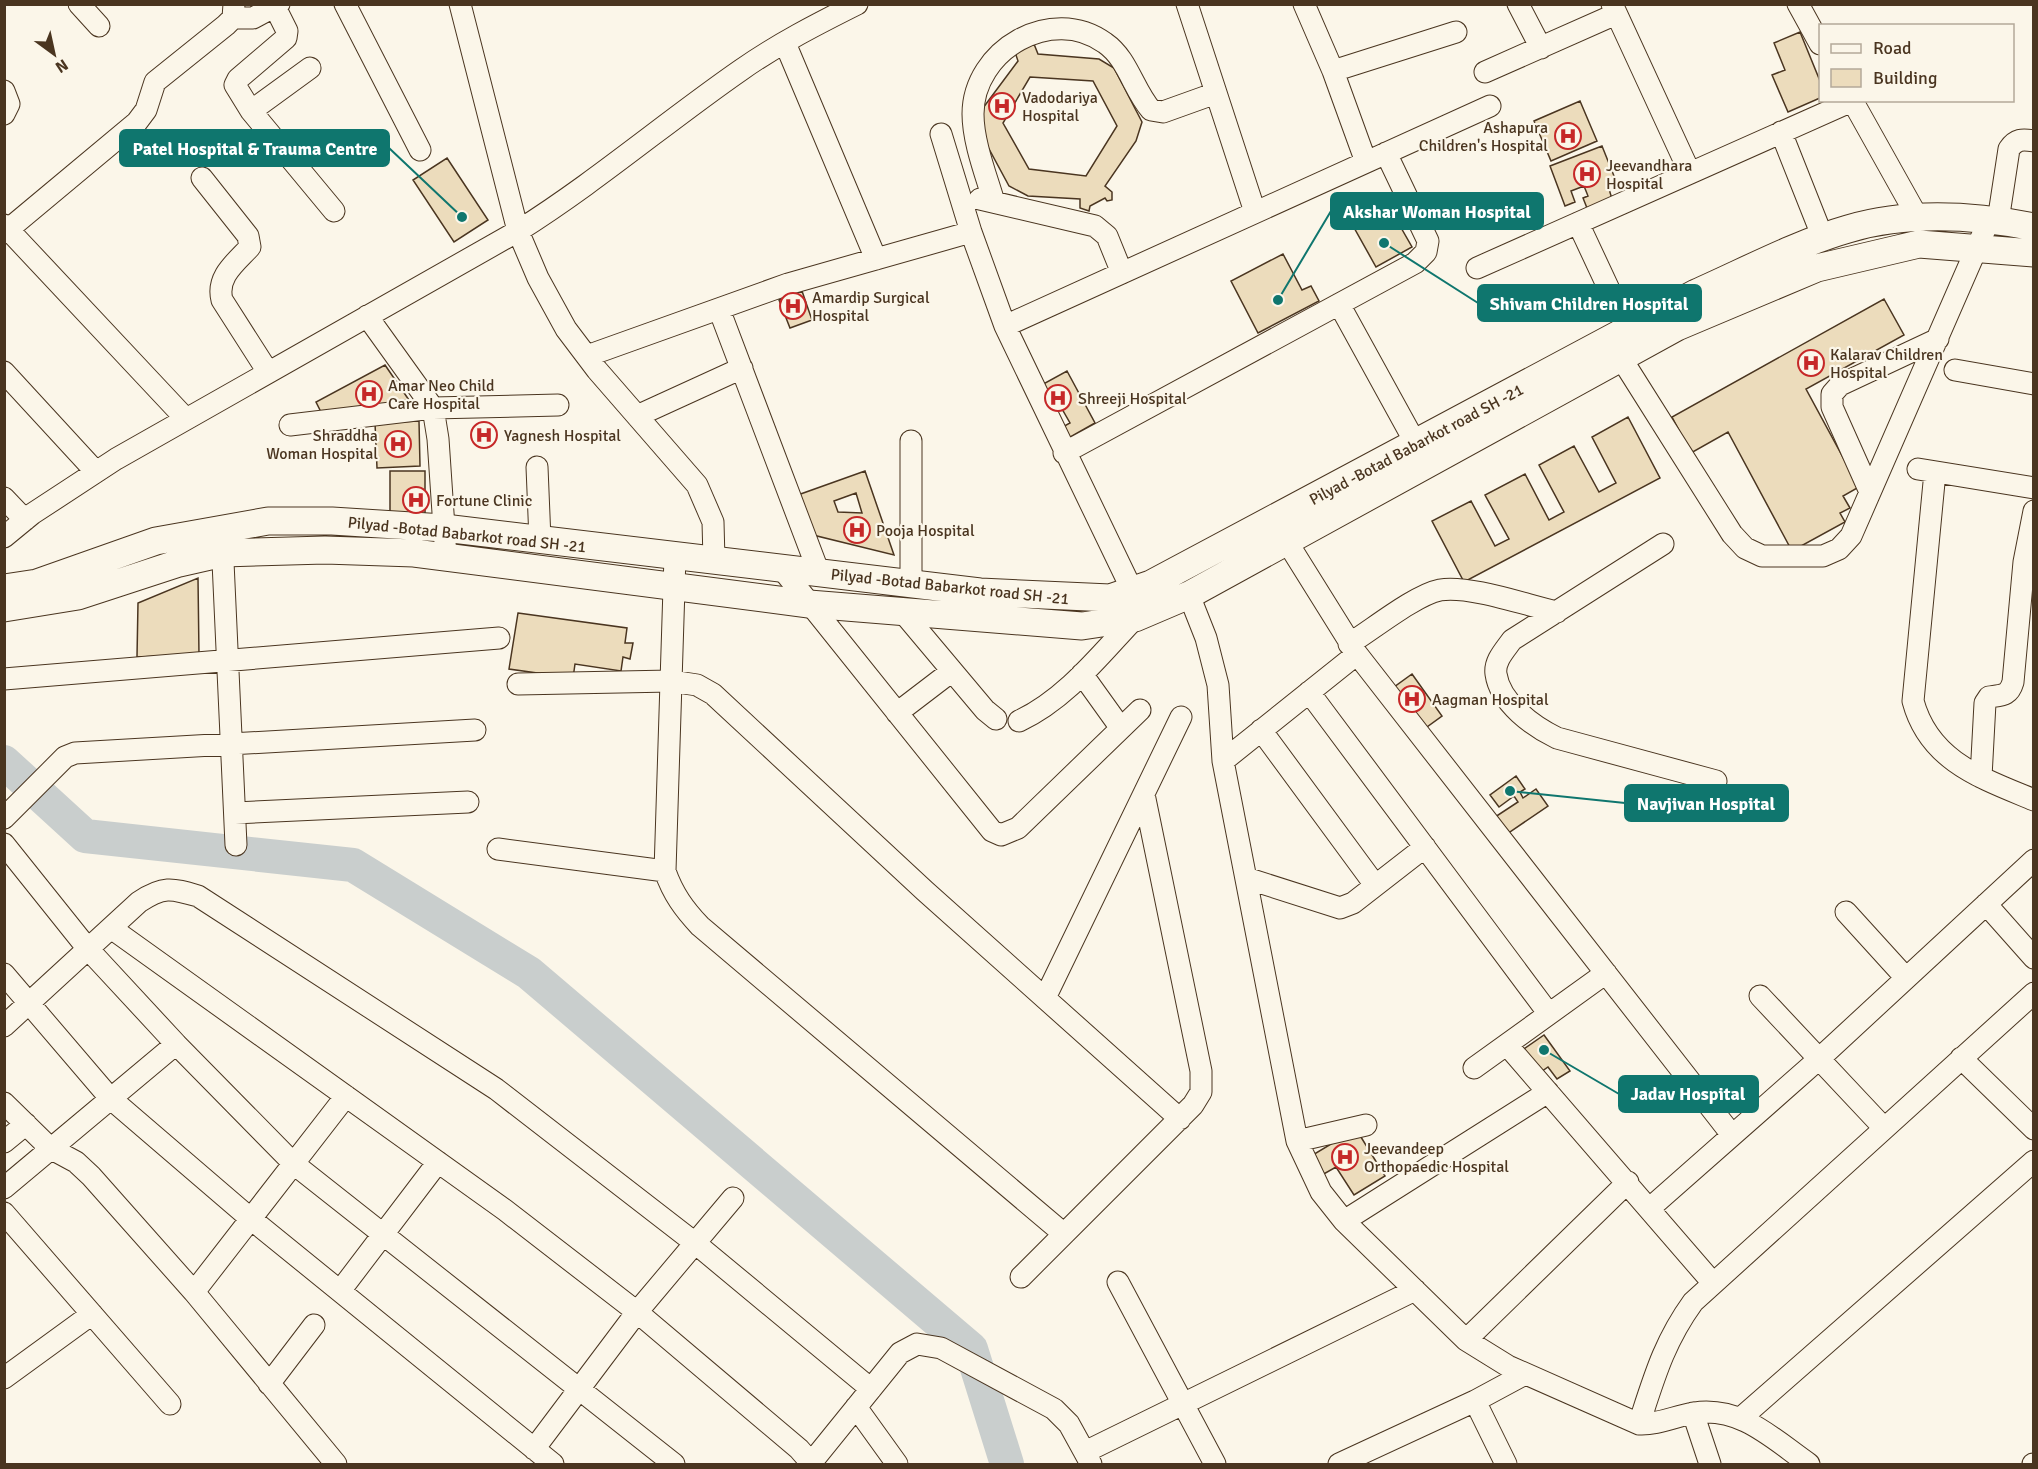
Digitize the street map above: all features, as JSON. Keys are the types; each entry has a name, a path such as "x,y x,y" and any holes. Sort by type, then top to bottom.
{"main road":[{"name":"Pilyad -Botad Babarkot road SH -21","path":"4,608 78,596 179,563 222,540 268,521 332,521 444,528 911,584 1077,598 1110,598 1134,605 1189,594 1280,531 1416,444 1696,293 1823,238 1848,229 1918,218 1954,216 2034,227"},
{"name":"Pilyad -Botad Babarkot road SH -21","path":"4,588 38,583 156,540 222,540 325,550 414,553 808,604 1082,626 1134,605 1621,358 1677,327 1817,268 1919,244 2034,253"}],"street":[{"path":"79,4 99,26"},
{"path":"345,4 420,150"},
{"path":"460,4 518,231 538,278 566,329 701,493 712,522 714,560"},
{"path":"4,537 96,472 518,231 567,200 742,69 857,4"},
{"path":"1187,4 1255,212"},
{"path":"1304,4 1333,71 1366,162"},
{"path":"1518,4 1541,48"},
{"path":"1798,4 1819,41"},
{"path":"186,419 6,229 136,122 146,110 155,82 233,11 246,20 277,6 287,31 286,38 238,80 235,86 251,111 334,212"},
{"path":"1485,72 1541,48 1614,9 1690,173"},
{"path":"994,202 973,114 977,89 993,59 1007,46 1028,35 1049,29 1070,29 1106,43 1120,57 1151,110 1163,112 1216,93"},
{"path":"1333,71 1456,32"},
{"path":"785,43 876,259"},
{"path":"251,111 310,68"},
{"path":"4,91 9,104 4,114"},
{"path":"1477,268 1850,102"},
{"path":"1853,102 1918,218"},
{"path":"1005,326 1490,106"},
{"path":"1781,132 1823,238"},
{"path":"940,135 971,232 1005,326 1134,605 1082,674 1049,703 1018,721"},
{"path":"1621,358 1732,534 1744,548 1762,556 1823,556 1839,549 1851,536 1978,249 1994,221 2009,149 2014,142 2022,139 2034,141"},
{"path":"1064,453 1415,263 1426,252 1428,241 1386,153"},
{"path":"202,178 248,236 250,247 222,279 219,290 222,300 268,372"},
{"path":"961,195 1095,226 1107,236 1122,273"},
{"path":"1578,223 1628,330"},
{"path":"587,356 788,284 971,232"},
{"path":"1340,304 1416,444"},
{"path":"719,309 819,573"},
{"path":"368,316 433,408 438,439 446,557"},
{"path":"1870,492 1832,407 1832,394 1840,385 1938,339"},
{"path":"637,416 742,368"},
{"path":"1955,370 2034,384"},
{"path":"4,372 96,472"},
{"path":"290,425 433,408 558,405"},
{"path":"911,441 911,584"},
{"path":"537,467 540,540"},
{"path":"2034,488 1926,470 1913,701 1918,720 1931,741 1950,759 1981,777 2034,800"},
{"path":"4,498 25,520"},
{"path":"1981,777 1985,703 1989,697 2004,695 2010,691 2024,654 2034,511"},
{"path":"1280,531 1353,649 1732,1135"},
{"path":"222,540 236,846"},
{"path":"1663,544 1512,640 1499,657 1496,674 1504,693 1516,709 1530,722 1557,738 1716,781"},
{"path":"675,556 676,587 665,871 680,905 700,926 1064,1234"},
{"path":"782,568 808,604 992,831 1001,835 1018,828 1140,710"},
{"path":"1223,761 1309,692 1353,649 1421,598 1438,590 1456,589 1557,612"},
{"path":"1189,594 1206,638 1218,686 1223,761 1297,1140 1321,1192 1344,1221 1466,1340 1525,1374 1639,1424 1651,1425 1693,1413 1728,1413 1741,1418 1809,1464"},
{"path":"901,610 985,710 996,719"},
{"path":"4,679 499,638"},
{"path":"897,713 952,671"},
{"path":"1082,674 1120,727"},
{"path":"518,684 671,681 697,685 713,694 1180,1119"},
{"path":"1309,692 1549,1014"},
{"path":"1045,998 1181,717"},
{"path":"4,818 60,762 75,753 475,730"},
{"path":"1261,730 1375,885"},
{"path":"1021,1277 1180,1119 1202,1092 1201,1071 1144,794"},
{"path":"235,813 468,802"},
{"path":"4,844 88,949 176,1044 294,1164 674,1464"},
{"path":"1246,878 1340,908 1353,903 1425,847"},
{"path":"498,849 665,871"},
{"path":"1650,1208 1820,1058 2034,860"},
{"path":"4,1026 139,902 158,890 174,889 198,896 496,1089 695,1243 871,1389"},
{"path":"1986,904 2034,958"},
{"path":"1846,912 1906,978"},
{"path":"111,928 438,1162 637,1312 799,1449 812,1463 900,1353 917,1344 941,1348 1054,1408 1069,1424 1089,1458 1185,1403 1415,1290"},
{"path":"1474,1068 1606,973"},
{"path":"4,974 110,1098 251,1219 554,1464"},
{"path":"1639,1424 1660,1359 1674,1328 1693,1302 1712,1282 2034,993"},
{"path":"1760,996 1884,1128"},
{"path":"4,1188 176,1044"},
{"path":"1507,1045 1628,1182 1712,1282"},
{"path":"1961,1058 2034,1129"},
{"path":"1344,1221 1548,1092"},
{"path":"194,1292 346,1096"},
{"path":"4,1103 50,1148 75,1162 91,1176 194,1292 336,1464"},
{"path":"4,1142 26,1124"},
{"path":"1297,1140 1366,1125"},
{"path":"1741,1418 2034,1161"},
{"path":"340,1291 438,1162"},
{"path":"1466,1340 1628,1182"},
{"path":"534,1449 637,1312 733,1198"},
{"path":"4,1213 170,1404"},
{"path":"1118,1282 1185,1403 1215,1464"},
{"path":"4,1378 92,1314"},
{"path":"269,1384 314,1325"},
{"path":"1339,1464 1370,1458 1525,1374"},
{"path":"1474,1401 1506,1464"},
{"path":"856,1407 897,1464"},
{"path":"1693,1413 1706,1461"}],"building":[{"path":"1800,32 1819,79 1819,98 1788,112 1772,75 1785,70 1774,43"},
{"path":"1034,44 1038,54 1099,59 1114,68 1142,122 1136,141 1105,186 1112,192 1112,200 1107,201 1105,198 1090,206 1089,211 1080,208 1080,199 1028,196 1009,186 981,134 980,112 1018,61 1015,52","holes":["1030,77 1093,81 1117,126 1086,176 1029,169 1003,123"]},
{"path":"1580,101 1597,141 1551,161 1534,121"},
{"path":"1602,146 1618,186 1609,189 1612,199 1587,208 1583,198 1588,196 1584,186 1571,191 1575,202 1565,206 1550,166"},
{"path":"447,158 488,220 454,242 413,180"},
{"path":"1388,205 1412,247 1376,267 1352,224"},
{"path":"1283,254 1302,290 1311,286 1319,301 1258,333 1231,281"},
{"path":"802,291 812,320 790,328 779,300"},
{"path":"1884,299 1904,335 1806,389 1859,487 1843,496 1850,508 1840,513 1845,522 1792,551 1728,432 1691,453 1672,417"},
{"path":"385,365 411,403 398,405 393,397 389,399 391,405 322,414 316,402"},
{"path":"1067,371 1095,423 1065,440 1059,429 1070,423 1062,409 1051,415 1036,388"},
{"path":"1628,417 1660,478 1464,582 1432,521 1471,501 1495,546 1509,539 1485,495 1525,474 1549,520 1564,512 1539,465 1574,446 1599,492 1616,483 1592,437"},
{"path":"419,421 420,466 377,468 375,423"},
{"path":"390,471 425,471 425,516 390,515"},
{"path":"865,471 894,555 813,535 795,496","holes":["856,493 862,513 838,512 834,501"]},
{"path":"198,578 199,655 137,657 138,603"},
{"path":"518,613 627,628 625,643 633,643 630,659 623,657 621,671 575,664 573,678 509,669"},
{"path":"1412,674 1442,716 1420,732 1390,690"},
{"path":"1516,776 1525,789 1520,792 1523,798 1536,789 1548,806 1504,836 1492,819 1518,802 1514,796 1499,807 1490,795"},
{"path":"1544,1035 1570,1071 1557,1079 1548,1067 1538,1074 1521,1051"},
{"path":"1356,1129 1385,1176 1354,1195 1336,1167 1322,1175 1311,1156"}],"waterway":[{"path":"4,762 85,836 353,865 529,973 971,1349 1007,1464"}],"place":[{"name":"Vadodariya Hospital","path":"1002,106"},
{"name":"Ashapura Children's Hospital","path":"1568,136"},
{"name":"Jeevandhara Hospital","path":"1587,174"},
{"name":"Patel Hospital & Trauma Centre","path":"462,217"},
{"name":"Shivam Children Hospital","path":"1384,243"},
{"name":"Akshar Woman Hospital","path":"1278,300"},
{"name":"Amardip Surgical Hospital","path":"793,306"},
{"name":"Kalarav Children Hospital","path":"1811,363"},
{"name":"Amar Neo Child Care Hospital","path":"369,394"},
{"name":"Shreeji Hospital","path":"1058,398"},
{"name":"Yagnesh Hospital","path":"484,435"},
{"name":"Shraddha Woman Hospital","path":"398,444"},
{"name":"Fortune Clinic","path":"416,500"},
{"name":"Pooja Hospital","path":"857,530"},
{"name":"Aagman Hospital","path":"1412,699"},
{"name":"Navjivan Hospital","path":"1510,791"},
{"name":"Jadav Hospital","path":"1544,1050"},
{"name":"Jeevandeep Orthopaedic Hospital","path":"1345,1157"}]}
